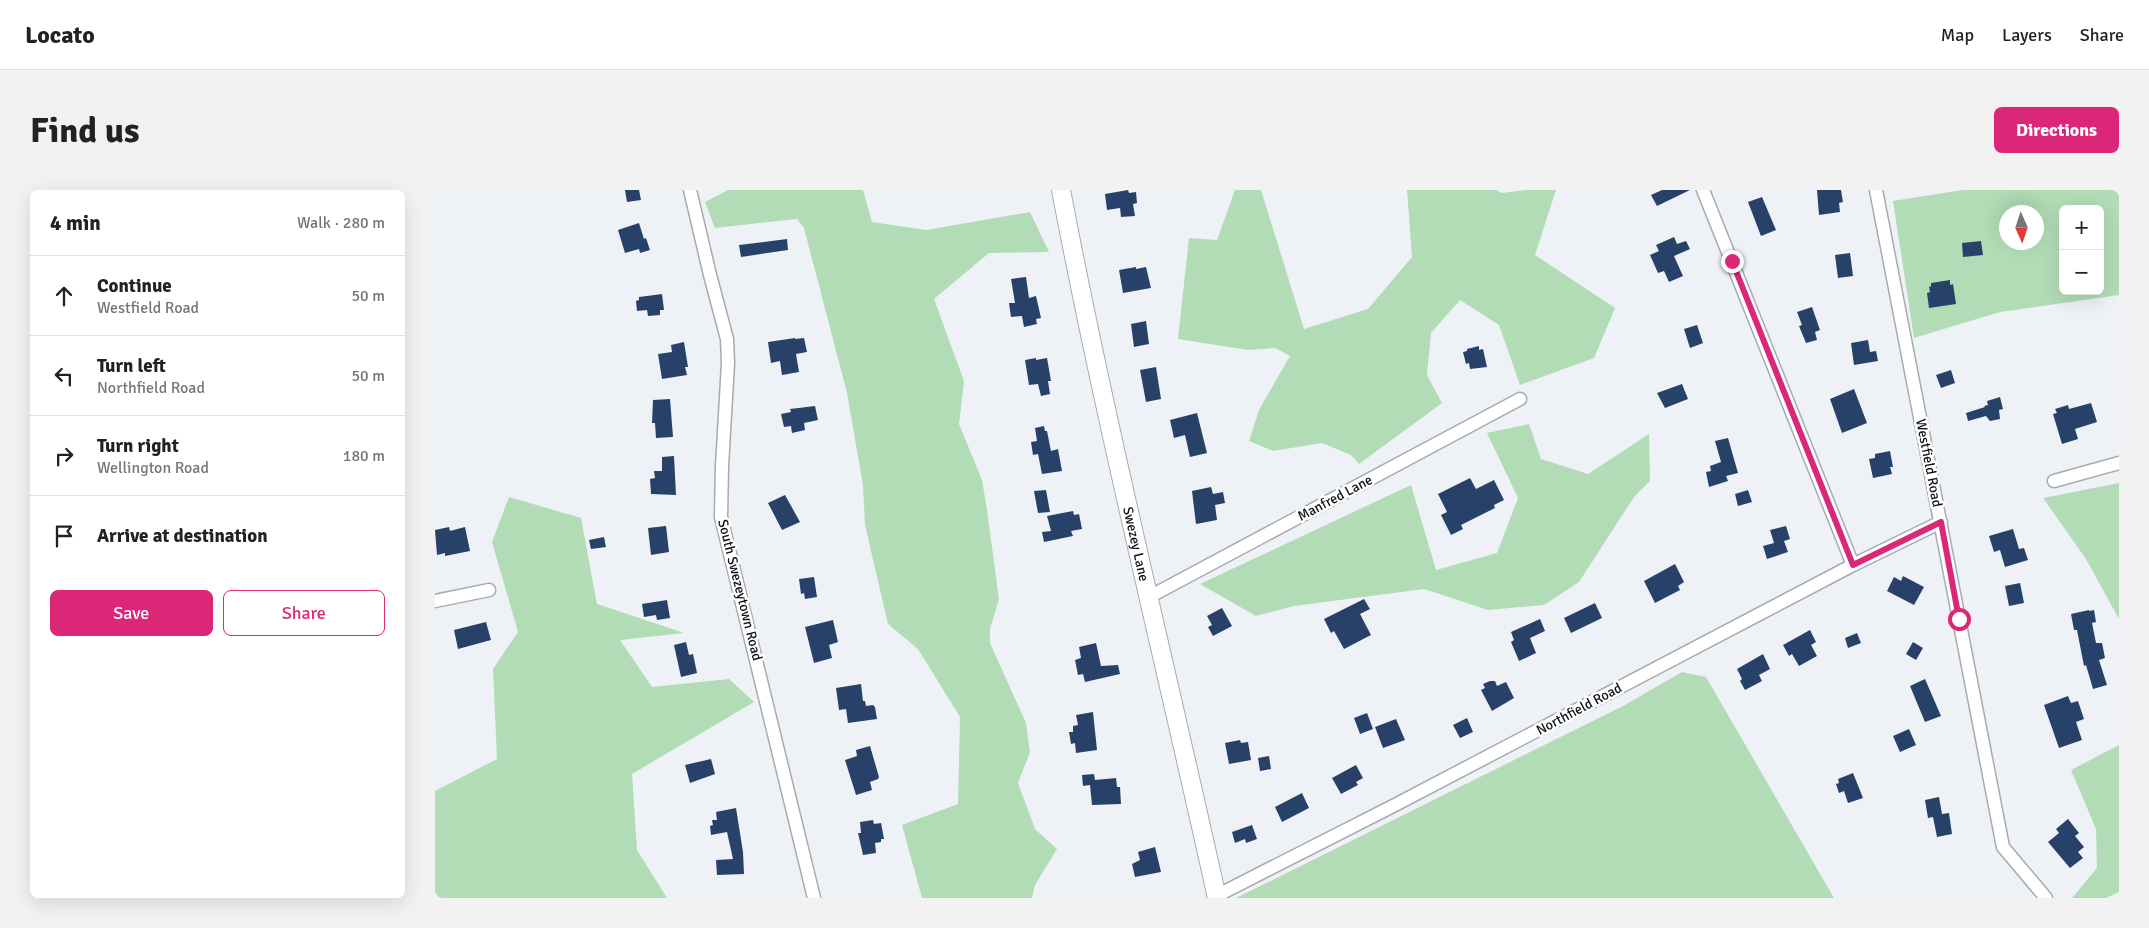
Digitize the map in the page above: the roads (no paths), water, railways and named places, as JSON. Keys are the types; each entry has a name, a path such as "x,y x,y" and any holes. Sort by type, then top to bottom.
{"street":[{"name":"South Swezeytown Road","path":"690,190 727,339 728,363 721,517 814,898"},
{"name":"Swezey Lane","path":"1061,190 1079,286 1217,897"},
{"path":"1703,190 1853,565"},
{"name":"Westfield Road","path":"1876,190 2003,847 2047,898"},
{"name":"Manfred Lane","path":"1149,597 1520,399"},
{"path":"2054,482 2119,463"},
{"name":"Northfield Road","path":"1217,897 1853,565 1941,522"},
{"path":"435,601 489,590"}]}
